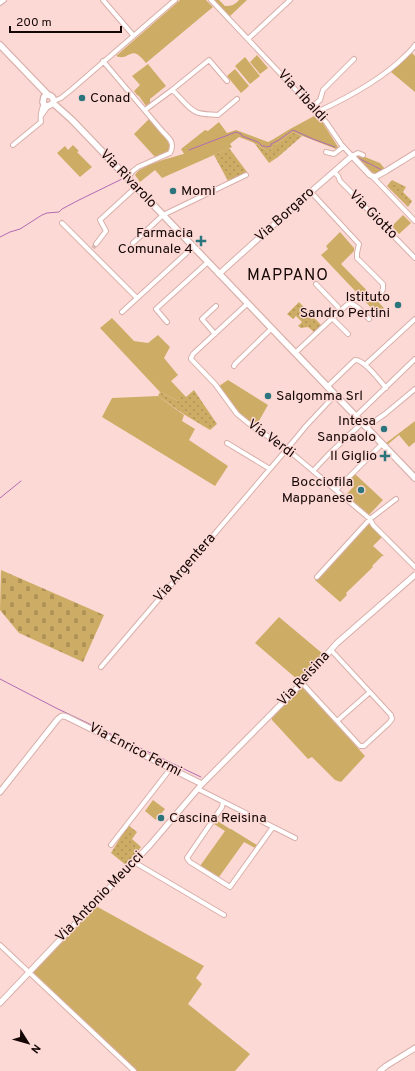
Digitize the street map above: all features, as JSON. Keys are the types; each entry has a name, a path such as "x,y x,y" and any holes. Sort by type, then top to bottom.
{"main road":[{"path":"0,45 39,85 49,101"},
{"name":"Via Rivarolo","path":"49,101 63,112 162,215"},
{"path":"162,215 415,478"}],"street":[{"path":"0,3 4,0"},
{"path":"104,0 133,35"},
{"path":"13,145 41,122 40,117 42,108 49,101 61,98 175,0"},
{"name":"Via Tibaldi","path":"210,0 312,106 326,122 343,147 352,156"},
{"path":"248,39 290,0"},
{"path":"317,112 344,99 383,75 394,67 415,45"},
{"path":"312,106 320,100 323,90 354,59"},
{"path":"145,110 209,60 227,81"},
{"path":"103,61 171,141 172,148 170,153 138,167 127,178"},
{"path":"172,90 178,94 182,101 197,112 218,115 237,99"},
{"path":"326,152 334,154 343,147"},
{"path":"372,176 375,177 379,175 415,153"},
{"path":"363,155 358,154 352,156 415,221"},
{"name":"Via Borgaro","path":"219,274 352,156"},
{"name":"Via Giotto","path":"334,172 340,181 415,258"},
{"name":"Via Rivarolo","path":"162,215 246,175"},
{"path":"93,248 106,232 100,220 136,187"},
{"path":"311,192 359,244 357,258 383,284 383,289 378,300"},
{"path":"133,243 162,215"},
{"path":"62,223 93,248 138,298"},
{"path":"122,312 193,247"},
{"path":"167,322 156,309 208,262"},
{"path":"316,284 338,306 339,312"},
{"path":"295,353 350,303 356,305 369,319"},
{"name":"Via Verdi","path":"247,304 193,354 191,359 215,384 237,414 287,449 370,519 373,525 415,567"},
{"path":"215,334 202,319 216,306"},
{"path":"332,318 348,334"},
{"path":"365,365 415,319"},
{"path":"234,366 272,328"},
{"path":"356,416 415,359"},
{"path":"328,387 355,360 358,360 365,365 386,388"},
{"path":"313,471 329,454 364,425 385,414 415,389"},
{"name":"Via Argentera","path":"101,667 306,426 335,395"},
{"path":"227,443 270,469"},
{"path":"336,490 382,444"},
{"path":"318,577 370,519 396,498"},
{"name":"Via Reisina","path":"198,789 302,683 337,643 415,575"},
{"path":"302,683 360,746 364,746 389,723 392,719 391,715 331,650"},
{"path":"337,721 370,692"},
{"name":"Via Enrico Fermi","path":"0,792 61,716 67,716 202,784"},
{"path":"111,845 171,768"},
{"path":"198,789 294,838"},
{"name":"Via Antonio Meucci","path":"0,1003 150,845 198,789"},
{"path":"223,802 222,807 188,858 190,862 230,887 273,827"},
{"path":"134,862 224,915"},
{"path":"0,945 134,1071"},
{"path":"380,1071 415,1048"}],"green space":[{"path":"180,0 206,0 213,7 146,63 141,57 133,53 124,57 116,56"},
{"path":"213,0 219,0 225,6 229,6 233,5 239,0 247,0 229,17"},
{"path":"411,52 415,56 415,92 391,72"},
{"path":"257,55 268,68 260,74 250,62"},
{"path":"245,57 260,76 250,84 235,66"},
{"path":"148,64 166,86 150,99 150,104 146,106 134,91 140,85 132,76"},
{"path":"235,69 249,86 241,93 227,76"},
{"path":"316,115 323,123 338,147 336,149 292,132 268,151 239,137 230,144 232,147 162,178 155,170 140,182 135,175 138,171 150,165 184,154 181,149 205,130 208,131 219,122 227,133 236,130 268,142"},
{"path":"149,119 169,143 170,147 167,152 155,157 134,134"},
{"path":"292,132 302,136 269,163 255,144 268,151"},
{"path":"73,145 79,151 77,152 92,167 80,177 57,153 65,146 68,150"},
{"path":"229,148 247,172 228,181 214,155"},
{"path":"360,155 380,163 385,169 378,173 372,173 357,158"},
{"path":"392,180 406,187 403,192 412,201 408,207 387,186"},
{"path":"403,215 411,223 399,234 392,226"},
{"path":"340,232 354,248 354,251 341,264 384,308 378,315 321,255 328,249 326,246"},
{"path":"299,302 321,325 314,332 308,327 301,328 298,326 302,322 296,316 293,319 287,314"},
{"path":"112,318 134,341 148,343 158,335 170,347 164,358 178,375 171,381 186,397 178,401 160,392 100,328"},
{"path":"228,380 268,405 256,426 235,409 219,386"},
{"path":"194,390 217,424 210,430 158,396 160,392 178,401 181,397 186,397"},
{"path":"158,396 184,415 182,421 195,429 189,440 228,466 215,486 102,417 112,398"},
{"path":"415,421 415,442 409,447 399,435 387,445 386,443"},
{"name":"Bocciofila Mappanese","path":"355,474 383,500 369,515 346,495 354,486 349,480"},
{"path":"369,522 382,537 373,546 384,556 382,556 372,566 373,567 346,593 347,595 340,602 315,580"},
{"path":"1,570 104,615 83,662 19,633 0,610"},
{"path":"279,617 323,654 298,680 255,643"},
{"path":"302,686 365,756 341,782 335,780 312,757 308,759 272,720 272,717"},
{"path":"153,800 165,809 156,820 145,811"},
{"path":"216,820 257,845 255,848 244,842 219,877 200,866 225,831 214,824"},
{"path":"128,825 137,832 132,839 141,847 126,865 111,853"},
{"path":"93,904 204,966 196,978 202,984 188,1004 250,1054 235,1071 134,1071 29,972"}],"waterway":[{"path":"189,150 236,132 266,147 271,146 271,144 293,130 335,147"},
{"path":"358,158 382,170"},
{"path":"0,237 20,229 42,215 59,212 79,200 122,179"},
{"path":"0,498 21,481"},
{"path":"0,679 56,708 201,777"}],"tunnel":[{"path":"93,248 96,244"}],"place":[{"name":"Conad","path":"82,98"},
{"name":"Momi","path":"173,191"},
{"name":"Farmacia Comunale 4","path":"201,241"},
{"name":"Istituto Sandro Pertini","path":"398,305"},
{"name":"Salgomma Srl","path":"268,396"},
{"name":"Intesa Sanpaolo","path":"384,429"},
{"name":"Il Giglio","path":"385,456"},
{"name":"Bocciofila Mappanese","path":"361,490"},
{"name":"Cascina Reisina","path":"161,818"}],"district":[{"name":"MAPPANO","path":"288,276"}]}
